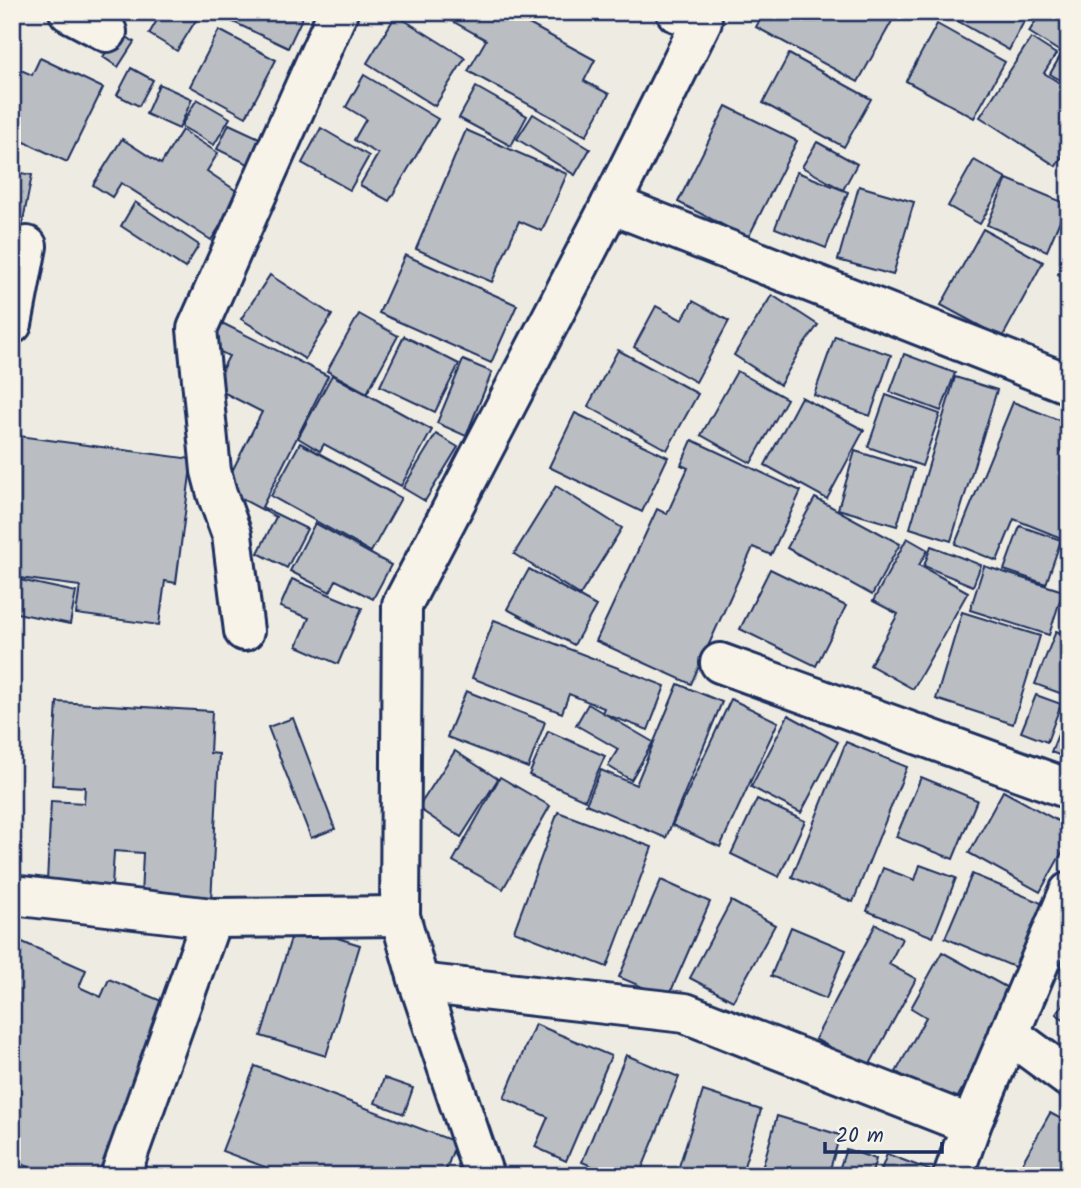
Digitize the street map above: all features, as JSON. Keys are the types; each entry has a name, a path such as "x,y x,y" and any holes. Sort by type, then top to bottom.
{"street":[{"path":"69,12 107,32"},
{"path":"244,631 232,535 211,471 197,329 338,12"},
{"path":"484,1176 419,983 400,916 402,605 611,204 695,15"},
{"path":"611,204 1069,384"},
{"path":"12,324 27,246"},
{"path":"720,663 1069,789"},
{"path":"953,1176 971,1125 1069,892"},
{"path":"12,895 212,918 400,916"},
{"path":"120,1176 212,918"},
{"path":"419,983 685,1013 971,1125"},
{"path":"1009,1034 1069,1078"}],"building":[{"path":"156,12 201,12 177,51 149,34 160,15"},
{"path":"228,12 305,12 288,48 225,18"},
{"path":"436,12 507,12 595,60 584,81 609,94 586,136 468,71 486,40"},
{"path":"764,12 896,14 858,82 756,27"},
{"path":"942,12 1029,12 1009,50"},
{"path":"1041,12 1064,12 1069,15 1069,85 1050,74 1062,53 1029,32"},
{"path":"396,15 465,58 435,106 367,63"},
{"path":"937,24 1005,62 974,118 906,81"},
{"path":"219,30 276,60 246,117 190,86"},
{"path":"120,32 134,42 118,67 103,57"},
{"path":"1031,38 1056,54 1044,73 1069,89 1069,146 1056,166 980,117"},
{"path":"789,54 871,99 844,147 763,103"},
{"path":"40,58 103,88 67,162 12,136 12,66 32,75"},
{"path":"131,68 153,80 139,106 117,95"},
{"path":"364,75 438,119 389,201 360,185 378,154 354,140 366,119 346,107"},
{"path":"159,84 192,99 179,129 146,114"},
{"path":"476,87 527,116 511,146 459,118"},
{"path":"197,99 230,118 214,145 181,126"},
{"path":"726,106 797,141 748,238 678,202"},
{"path":"533,114 590,149 575,175 517,139"},
{"path":"229,124 266,141 254,167 217,149"},
{"path":"321,128 369,156 350,190 302,163"},
{"path":"182,130 218,153 207,171 241,194 211,240 121,183 112,197 93,185 122,139 161,164"},
{"path":"466,130 567,174 542,231 519,221 492,282 416,249"},
{"path":"817,142 857,164 843,190 802,167"},
{"path":"974,160 1006,178 980,224 948,206"},
{"path":"12,171 32,175 22,226 12,224"},
{"path":"797,172 848,192 826,248 775,228"},
{"path":"1007,179 1067,204 1047,251 987,225"},
{"path":"859,186 914,202 893,275 838,260"},
{"path":"135,202 199,245 185,268 121,226"},
{"path":"983,229 1043,262 1002,338 941,305"},
{"path":"1069,254 1069,280 1058,274"},
{"path":"405,255 517,305 491,363 379,313"},
{"path":"270,275 332,315 305,359 241,319"},
{"path":"772,295 818,325 780,385 734,355"},
{"path":"693,301 729,321 696,382 634,347 656,306 682,320"},
{"path":"359,314 398,336 367,393 327,371"},
{"path":"222,323 328,376 262,507 307,529 287,568 258,553 276,517 223,489 262,412 213,387 229,356 210,347"},
{"path":"404,336 459,364 435,412 380,386"},
{"path":"835,336 891,355 870,416 814,395"},
{"path":"618,350 698,394 667,450 588,406"},
{"path":"904,354 955,373 941,411 890,392"},
{"path":"463,360 492,372 466,436 437,423"},
{"path":"737,371 787,399 751,463 701,435"},
{"path":"332,375 432,430 401,486 324,444 320,451 298,438"},
{"path":"955,377 997,390 951,541 910,528"},
{"path":"886,395 940,414 922,466 868,447"},
{"path":"801,397 864,430 827,499 765,465"},
{"path":"1013,402 1069,424 1069,541 1014,519 997,561 955,544"},
{"path":"575,413 668,457 642,512 549,467"},
{"path":"436,434 458,447 425,501 403,488"},
{"path":"19,436 192,459 176,583 165,581 159,625 76,614 80,586 12,577 12,491"},
{"path":"692,440 801,491 771,555 753,547 691,684 596,641 657,509 667,514 688,468 681,465"},
{"path":"300,443 401,498 371,552 271,496"},
{"path":"855,451 914,469 897,526 838,509"},
{"path":"556,486 622,528 580,595 514,554"},
{"path":"815,498 900,544 872,595 787,548"},
{"path":"315,523 391,565 373,599 336,580 330,592 290,571"},
{"path":"1020,526 1061,540 1046,584 1004,570"},
{"path":"907,538 928,550 919,565 968,592 913,689 870,665 898,614 873,601"},
{"path":"931,546 981,565 973,586 924,566"},
{"path":"984,566 1063,591 1049,635 970,610"},
{"path":"529,569 596,606 574,645 507,609"},
{"path":"770,569 846,606 816,666 740,629"},
{"path":"15,579 76,592 70,624 12,612"},
{"path":"292,579 362,608 338,664 297,646 309,618 280,607"},
{"path":"962,612 1040,636 1013,724 936,699"},
{"path":"494,620 665,686 648,730 602,713 604,708 569,694 562,713 472,678"},
{"path":"1056,631 1069,636 1069,685 1065,695 1035,684"},
{"path":"678,684 722,702 666,838 586,804 601,770 636,785"},
{"path":"466,691 545,722 528,768 447,737"},
{"path":"1036,695 1061,704 1047,742 1021,732"},
{"path":"731,699 778,722 720,847 672,825"},
{"path":"57,702 212,711 210,753 219,754 211,902 141,897 143,853 114,851 112,886 47,882 51,801 84,803 85,787 52,785"},
{"path":"588,704 653,742 631,780 608,766 618,749 576,725"},
{"path":"1069,707 1069,759 1051,752"},
{"path":"788,715 838,742 801,813 751,787"},
{"path":"293,718 335,829 311,838 268,727"},
{"path":"548,731 605,756 585,800 529,775"},
{"path":"846,742 907,767 853,902 792,877"},
{"path":"455,751 498,779 461,837 418,808"},
{"path":"500,777 550,806 503,889 453,861"},
{"path":"921,777 977,800 953,859 896,837"},
{"path":"1003,791 1069,827 1069,840 1040,892 969,853"},
{"path":"757,799 805,821 779,877 731,854"},
{"path":"558,812 652,847 607,967 514,931"},
{"path":"920,865 956,878 933,937 867,911 883,868 915,880"},
{"path":"972,874 1046,905 1019,969 945,938"},
{"path":"661,880 710,902 668,998 619,977"},
{"path":"731,901 775,925 733,1001 690,978"},
{"path":"876,924 902,939 889,964 916,979 868,1068 815,1039"},
{"path":"295,925 360,945 326,1056 261,1036"},
{"path":"791,927 846,950 826,999 771,976"},
{"path":"20,941 86,970 79,987 101,997 109,979 171,1005 100,1176 40,1176 41,1172 12,1160 12,960"},
{"path":"942,952 1015,992 954,1104 896,1072 926,1017 911,1008"},
{"path":"1069,996 1069,1023 1056,1014"},
{"path":"535,1024 611,1056 566,1161 535,1147 548,1117 504,1098"},
{"path":"626,1055 679,1077 639,1176 615,1176 582,1162"},
{"path":"255,1066 456,1142 444,1176 289,1176 222,1151"},
{"path":"384,1078 413,1088 404,1114 375,1103"},
{"path":"703,1091 761,1110 741,1176 676,1176"},
{"path":"1050,1113 1069,1123 1069,1176 1015,1176"},
{"path":"777,1116 840,1135 828,1176 760,1176"},
{"path":"846,1149 876,1159 871,1176 837,1176"},
{"path":"887,1154 935,1172 934,1176 879,1176"}]}
